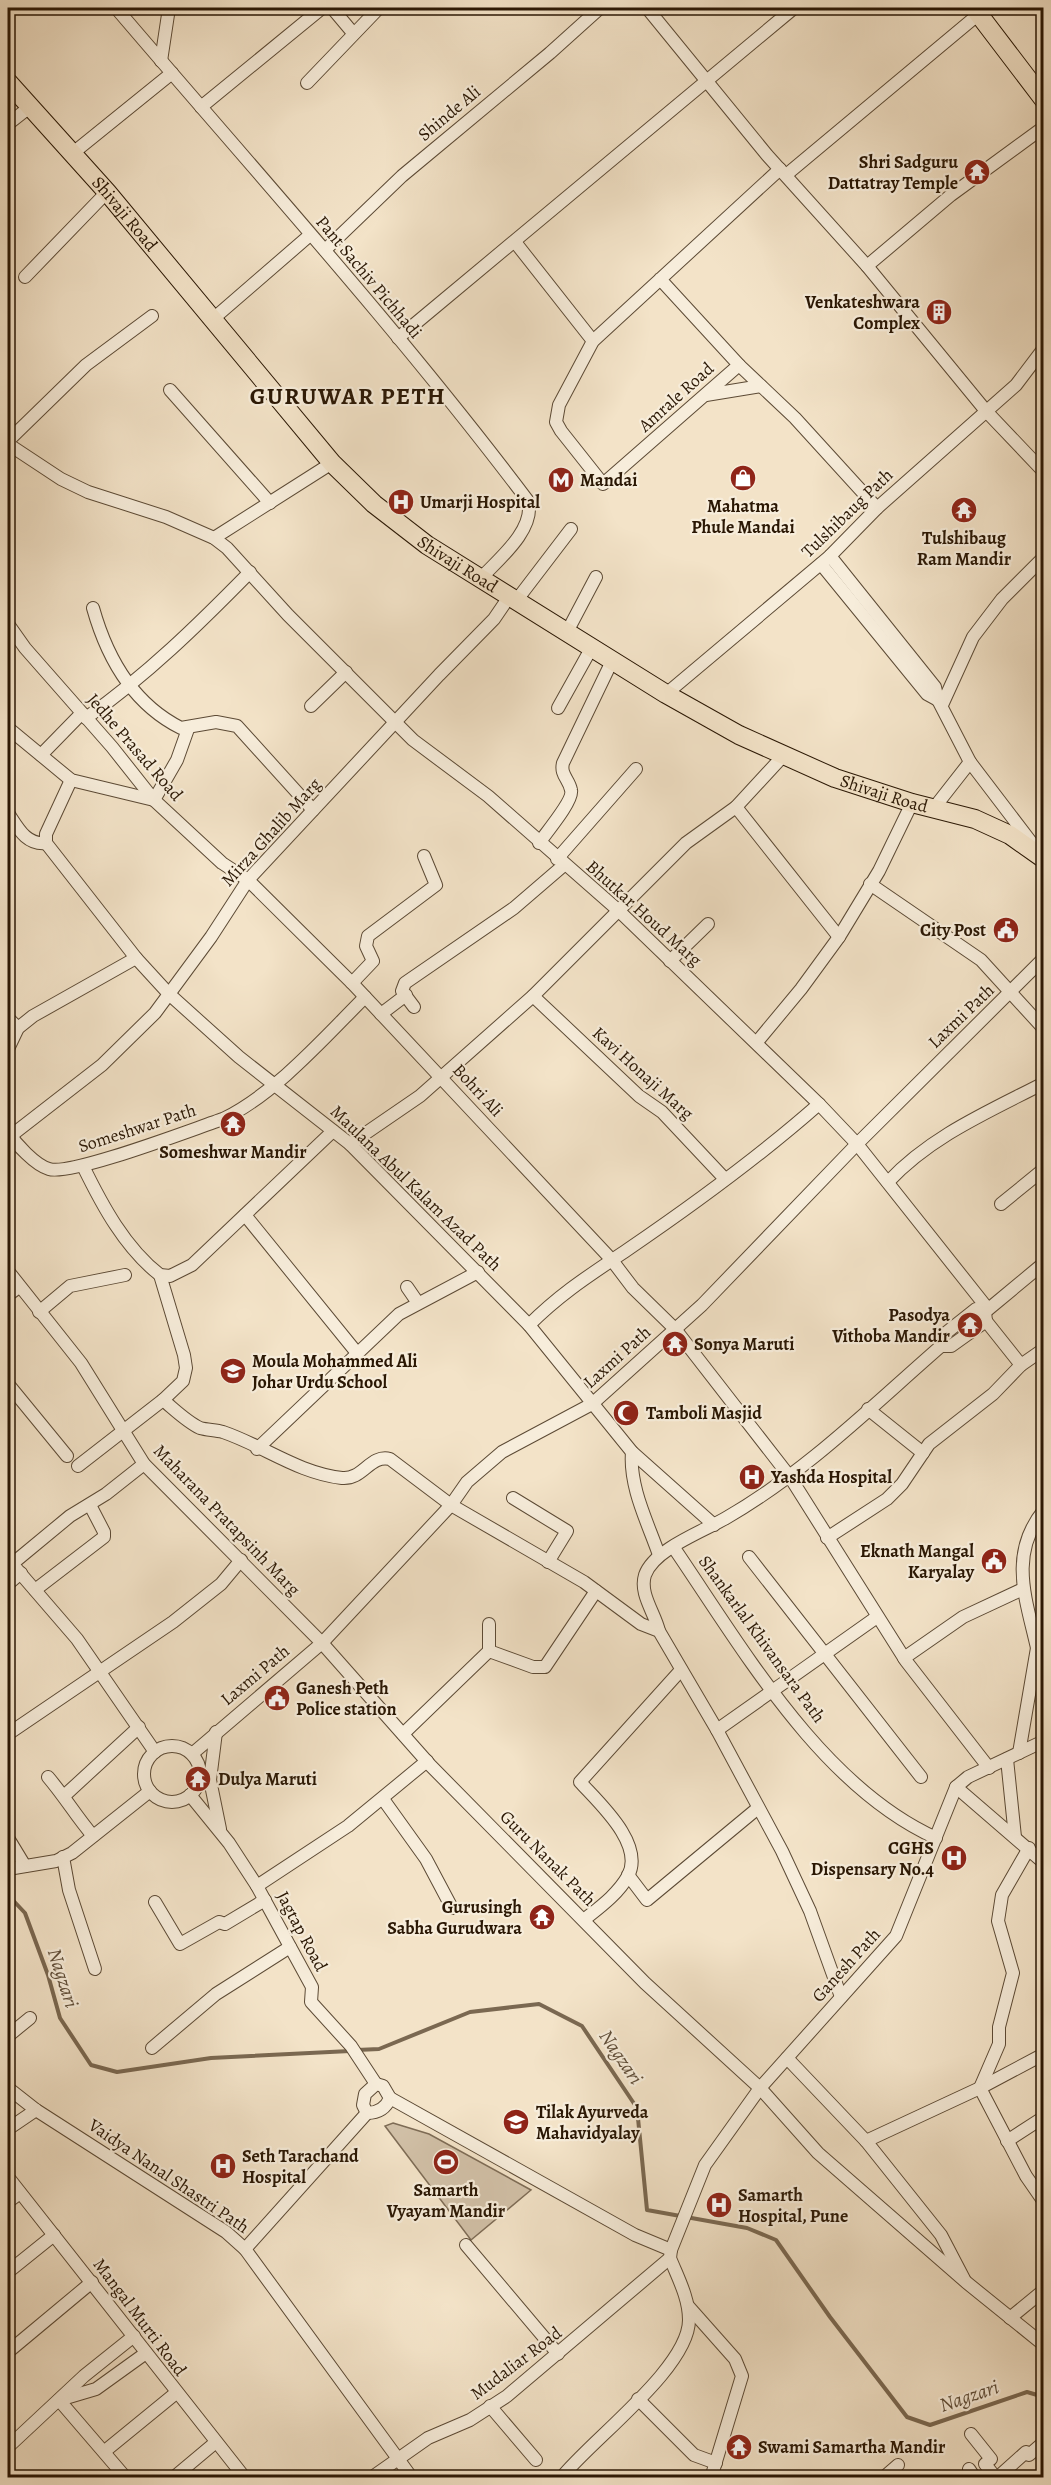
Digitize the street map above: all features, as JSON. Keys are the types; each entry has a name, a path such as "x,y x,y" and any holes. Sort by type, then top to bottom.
{"highway":[{"path":"980,10 1044,99"},
{"name":"Shivaji Road","path":"8,82 107,192 332,463 374,504 409,531 480,579 613,659 666,694 739,735 835,777 912,803 975,819 1010,835 1044,859"}],"street":[{"name":"Pant Sachiv Pichhadi","path":"116,8 325,250 463,415 528,501 531,512 526,524 510,547 480,579"},
{"path":"161,61 169,8"},
{"path":"201,107 322,8"},
{"path":"332,8 354,33"},
{"path":"307,83 379,8"},
{"name":"Shinde Ali","path":"325,250 402,176 550,53 600,8"},
{"path":"647,8 705,82 867,266 986,411 1044,472"},
{"path":"398,338 795,8"},
{"path":"515,242 592,341 783,172 980,10"},
{"path":"73,153 172,73"},
{"path":"8,124 31,106"},
{"path":"867,266 951,195 1044,127"},
{"path":"25,277 107,192"},
{"path":"213,319 310,235"},
{"name":"Amrale Road","path":"592,341 559,405 556,422 603,484 739,365 660,279"},
{"path":"152,316 86,365 9,447 61,479 88,492 166,518 214,538 332,463"},
{"name":"Tulshibaug Path","path":"666,694 826,560 877,508 1016,385 1044,348"},
{"path":"739,365 795,418 877,508"},
{"path":"705,395 761,386"},
{"path":"170,390 270,503"},
{"path":"513,599 571,529"},
{"name":"Bhutkar Houd Marg","path":"214,538 413,740 488,796 618,911 819,1104 857,1144 888,1182 1021,1365"},
{"path":"940,702 973,636 1002,599 1044,557"},
{"path":"826,560 935,687 940,702 970,762 1044,859"},
{"path":"40,755 84,715 131,687 250,572"},
{"path":"567,632 596,577"},
{"name":"Mirza Ghalib Marg","path":"8,1135 102,1065 155,1013 211,937 248,880 513,599"},
{"path":"93,608 106,650 118,672 165,720 188,729 216,722 237,726 313,810"},
{"name":"Jedhe Prasad Road","path":"8,624 25,648 154,800 222,863 248,880"},
{"path":"558,708 592,647"},
{"path":"539,843 570,798 571,787 562,773 563,763 613,659"},
{"path":"311,706 346,672"},
{"path":"8,728 71,780 154,800 177,760 188,729"},
{"path":"350,1144 442,1078 533,996 686,843 736,807 784,755"},
{"path":"934,808 970,762"},
{"path":"414,1007 402,991 405,983 514,909 560,862 636,769"},
{"path":"8,813 27,839 37,844 46,843 46,834 71,780"},
{"path":"757,1042 801,989 839,937 870,884 912,803"},
{"path":"736,807 839,937"},
{"name":"Maulana Abul Kalam Azad Path","path":"46,843 136,958 169,994 221,1042 350,1144 529,1325 633,1452 714,1525"},
{"path":"352,983 373,962 366,946 368,936 436,885 424,856"},
{"name":"Bohri Ali","path":"248,880 352,983 611,1259 633,1288 675,1329 790,1477 904,1658 989,1768"},
{"path":"870,884 981,960 1044,1029"},
{"path":"670,961 708,924"},
{"path":"8,1049 18,1028 33,1016 136,958"},
{"name":"Laxmi Path","path":"192,1754 322,1643 451,1505 467,1482 502,1452 592,1404 702,1305 857,1144 1044,958"},
{"path":"381,1014 405,995"},
{"name":"Kavi Honaji Marg","path":"533,996 639,1096 662,1112 725,1179"},
{"name":"Someshwar Path","path":"8,1135 39,1164 50,1169 83,1166 223,1119 240,1111 275,1083 365,997"},
{"path":"8,1018 18,1028"},
{"path":"888,1182 908,1161 944,1136 1044,1083"},
{"path":"529,1325 554,1300 725,1179 819,1104"},
{"path":"160,1275 170,1276 192,1265 333,1131"},
{"path":"78,1466 163,1400 183,1381 186,1368 160,1275 135,1251 100,1200 83,1166"},
{"path":"1001,1204 1044,1169"},
{"path":"245,1215 357,1353"},
{"path":"841,1997 805,1901 717,1730 659,1631 656,1617 646,1599 645,1576 659,1556 714,1525 790,1477 941,1346 951,1347 1044,1263"},
{"name":"Maharana Pratapsinh Marg","path":"8,1271 81,1363 144,1464 322,1643"},
{"path":"257,1449 399,1314 478,1272"},
{"path":"39,1312 70,1286 125,1275"},
{"path":"8,1295 19,1287"},
{"path":"407,1287 418,1303"},
{"path":"827,1538 887,1499 902,1485 929,1444 993,1394 1021,1365 1044,1349"},
{"path":"8,1384 67,1456"},
{"path":"163,1400 200,1428 223,1432 308,1471 343,1478 356,1476 372,1461 383,1457 390,1459 451,1505 596,1591 641,1624 659,1631"},
{"path":"868,1409 923,1453"},
{"path":"633,1452 631,1466 634,1482 659,1556"},
{"path":"8,1584 13,1565 70,1516 90,1505 144,1464"},
{"path":"513,1498 567,1531 548,1562"},
{"path":"35,1590 101,1542 104,1532 90,1505"},
{"path":"1019,1753 1040,1645 1023,1589 1022,1556 1028,1537 1044,1510"},
{"name":"Shankarlal Khivansara Path","path":"674,1548 772,1691 827,1758 908,1825 936,1838"},
{"path":"749,1557 921,1777"},
{"path":"8,1734 101,1672 204,1598 242,1560"},
{"path":"13,1565 77,1639 155,1752"},
{"path":"904,1658 963,1617 1023,1589"},
{"path":"489,1651 533,1667 545,1667 596,1591"},
{"path":"717,1730 877,1617"},
{"path":"403,1734 489,1651 489,1623"},
{"name":"Guru Nanak Path","path":"322,1643 427,1761 687,2023 760,2088 818,2152 966,2282 1044,2345"},
{"path":"585,1919 611,1897 628,1875 632,1855 622,1833 580,1782 681,1670"},
{"path":"64,1796 139,1726"},
{"path":"216,1732 210,1780 221,1833"},
{"path":"1044,1741 968,1778 956,1787 1044,1863"},
{"path":"170,1746 192,1754 200,1770 200,1780 190,1795 169,1802 150,1791 145,1770 155,1752 170,1746"},
{"path":"1007,1759 1015,1837"},
{"path":"257,1886 348,1826 427,1761"},
{"path":"48,1777 73,1806 74,1814 93,1836"},
{"name":"Ganesh Path","path":"672,2250 705,2164 760,2088 896,1936 956,1787"},
{"path":"8,1869 56,1861 93,1836 150,1791"},
{"name":"Jagtap Road","path":"190,1795 221,1833 257,1886 312,1987 311,2002 354,2051 376,2085"},
{"path":"383,1799 426,1858 452,1908"},
{"path":"628,1875 647,1900 758,1808"},
{"path":"8,1838 26,1866"},
{"path":"980,2088 999,2044 999,2027 1013,1973 998,1921 1002,1895 1029,1848"},
{"path":"63,1857 69,1890 95,1969"},
{"path":"155,1902 180,1944 219,1922 225,1924 265,1900"},
{"path":"152,2048 216,1994 291,1947"},
{"path":"8,2036 30,2018"},
{"path":"866,2141 980,2088 1044,2054"},
{"path":"787,2058 866,2141 941,2235 966,2282"},
{"path":"367,2113 363,2105 365,2094 376,2085 383,2086 390,2098 635,2235 672,2250 688,2306 687,2334 668,2367 561,2478"},
{"name":"Vaidya Nanal Shastri Path","path":"8,2088 36,2110 226,2232 245,2249 412,2478"},
{"path":"980,2088 1007,2141 1044,2202"},
{"path":"245,2249 367,2113 374,2113 383,2108 390,2098"},
{"path":"8,2130 36,2110"},
{"path":"1007,2141 1044,2117"},
{"name":"Mangal Murti Road","path":"8,2178 244,2478"},
{"path":"8,2202 20,2193"},
{"path":"8,2272 54,2235"},
{"path":"466,2245 558,2354"},
{"name":"Mudaliar Road","path":"371,2478 428,2438 470,2420 490,2406 558,2354 672,2250"},
{"path":"8,2352 92,2282"},
{"path":"1010,2318 1044,2290"},
{"path":"688,2306 741,2368 742,2376 711,2478"},
{"path":"8,2447 134,2336"},
{"path":"59,2400 96,2389 146,2353"},
{"path":"105,2451 176,2393"},
{"path":"638,2399 694,2456 716,2463"},
{"path":"59,2400 126,2478"},
{"path":"490,2406 536,2460"},
{"path":"971,2434 991,2459 985,2464 996,2478 1026,2452 1029,2455 1044,2442"},
{"path":"173,2478 216,2442"},
{"path":"883,2478 898,2465"}],"shaded area":[{"name":"Samarth Vyayam Mandir","path":"393,2123 429,2134 531,2190 471,2240 385,2126"}],"waterway":[{"name":"Nagzari","path":"8,1895 25,1913 48,1975 60,2018 91,2065 117,2072 211,2058 350,2051"},
{"name":"Nagzari","path":"357,2050 379,2049 470,2012 539,2004 582,2026 637,2108 647,2210 747,2228 776,2240 830,2317 907,2417 930,2425 1027,2392 1044,2397"}],"place":[{"name":"Shri Sadguru Dattatray Temple","path":"977,172"},
{"name":"Venkateshwara Complex","path":"939,312"},
{"name":"Mahatma Phule Mandai","path":"743,478"},
{"name":"Mandai","path":"561,480"},
{"name":"Umarji Hospital","path":"401,502"},
{"name":"Tulshibaug Ram Mandir","path":"964,510"},
{"name":"City Post","path":"1006,930"},
{"name":"Someshwar Mandir","path":"233,1124"},
{"name":"Pasodya Vithoba Mandir","path":"970,1325"},
{"name":"Sonya Maruti","path":"675,1344"},
{"name":"Moula Mohammed Ali Johar Urdu School","path":"233,1371"},
{"name":"Tamboli Masjid","path":"626,1413"},
{"name":"Yashda Hospital","path":"752,1477"},
{"name":"Eknath Mangal Karyalay","path":"994,1561"},
{"name":"Ganesh Peth Police station","path":"277,1698"},
{"name":"Dulya Maruti","path":"198,1779"},
{"name":"CGHS Dispensary No.4","path":"954,1858"},
{"name":"Gurusingh Sabha Gurudwara","path":"542,1917"},
{"name":"Tilak Ayurveda Mahavidyalay","path":"516,2122"},
{"name":"Samarth Vyayam Mandir","path":"446,2162"},
{"name":"Seth Tarachand Hospital","path":"223,2166"},
{"name":"Samarth Hospital, Pune","path":"719,2205"},
{"name":"Swami Samartha Mandir","path":"739,2447"}],"district":[{"name":"GURUWAR PETH","path":"348,396"}]}
